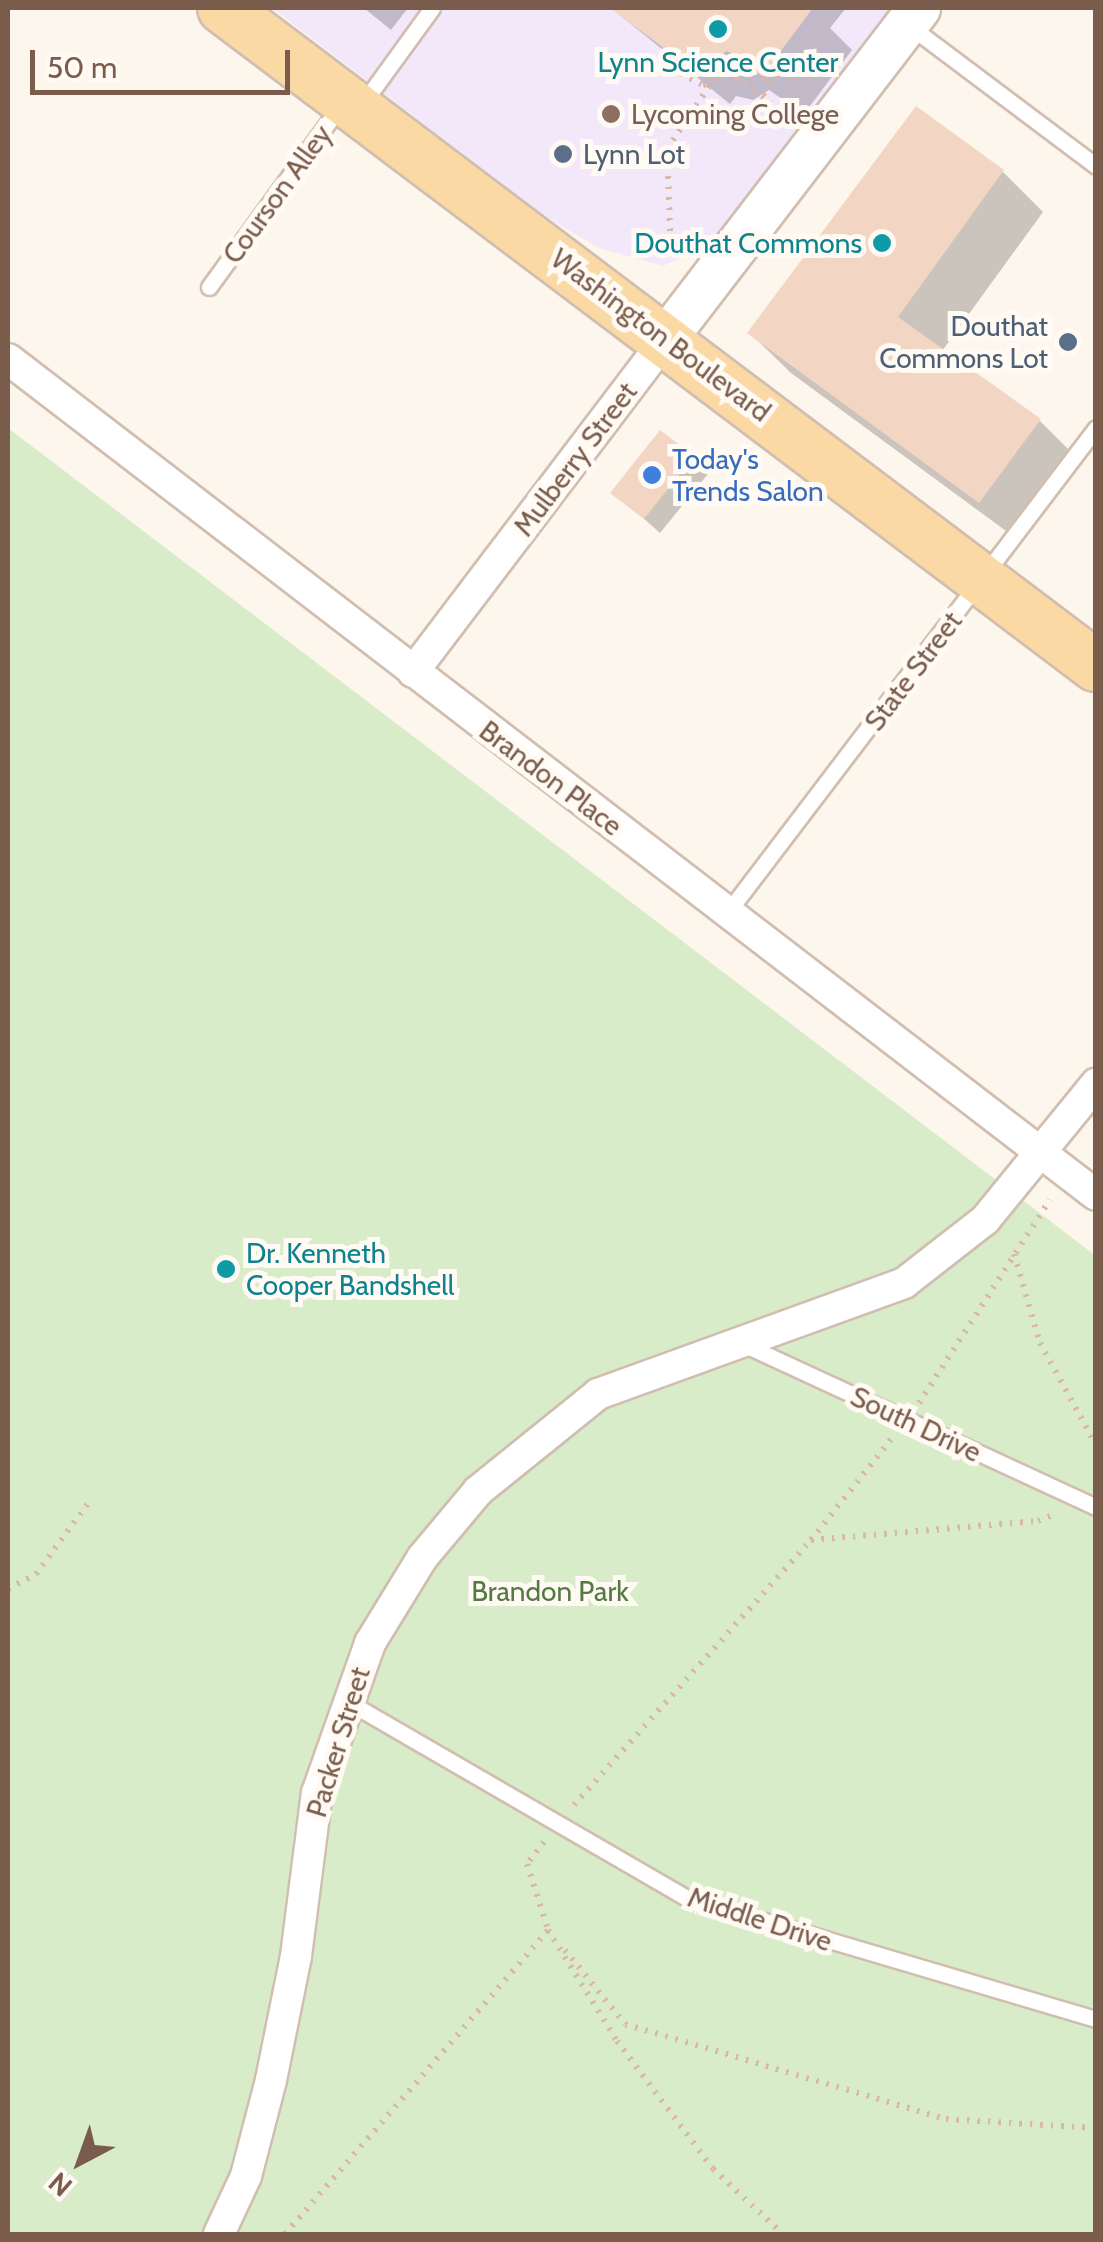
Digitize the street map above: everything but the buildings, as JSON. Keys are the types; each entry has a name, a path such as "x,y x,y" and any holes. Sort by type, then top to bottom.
{"main road":[{"name":"Washington Boulevard","path":"223,8 667,337 1096,666"}],"street":[{"name":"Mulberry Street","path":"414,672 913,16"},
{"name":"Brandon Place","path":"8,360 1096,1196"},
{"name":"Packer Street","path":"219,2234 246,2176 271,2080 296,1956 316,1794 345,1700 370,1643 422,1558 478,1491 598,1394 736,1341 832,1314 904,1284 985,1220 1096,1084"}],"lane":[{"name":"Courson Alley","path":"209,287 432,8"},
{"path":"913,16 1096,166"},
{"name":"State Street","path":"727,912 1096,428"},
{"name":"South Drive","path":"736,1341 1090,1504"},
{"name":"Middle Drive","path":"345,1700 687,1898 1096,2019"}],"path":[{"path":"671,252 667,150 712,85 712,62 728,54 764,80 784,55 790,59 761,97"},
{"path":"662,64 712,85 739,76 791,119"},
{"path":"783,2234 713,2170 617,2040 548,1930 526,1864 811,1540 942,1375 1013,1252 1056,1192"},
{"path":"1013,1252 1040,1343 1096,1445"},
{"path":"1079,1418 1096,1428"},
{"path":"8,1589 36,1574 92,1498"},
{"path":"811,1540 1038,1521 1090,1504"},
{"path":"548,1930 626,2024 946,2120 1096,2128"},
{"path":"285,2234 548,1930"}],"shaded area":[{"name":"Lycoming College","path":"272,8 891,8 735,214 706,245 663,266 599,248 543,215"}],"green space":[{"name":"Brandon Park","path":"8,428 1096,1256 1095,2234 8,2234"}],"place":[{"name":"Lynn Science Center","path":"718,29"},
{"name":"Lycoming College","path":"611,114"},
{"name":"Lynn Lot","path":"563,154"},
{"name":"Douthat Commons","path":"882,243"},
{"name":"Douthat Commons Lot","path":"1068,342"},
{"name":"Today's Trends Salon","path":"652,475"},
{"name":"Dr. Kenneth Cooper Bandshell","path":"226,1269"}]}
